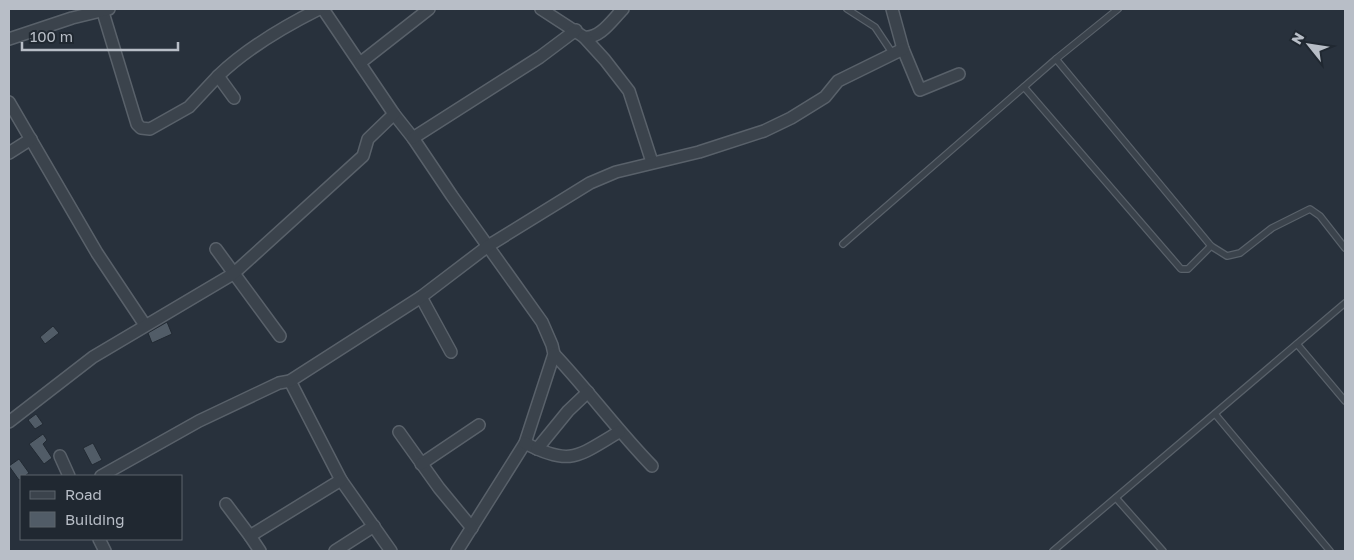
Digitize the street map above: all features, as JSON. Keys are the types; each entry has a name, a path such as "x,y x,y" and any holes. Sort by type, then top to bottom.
{"street":[{"path":"9,40 104,9 118,68 137,124 141,128 150,129 189,107 234,61 263,41 319,9"},
{"path":"323,9 394,114 414,138 542,322 554,354 588,392 619,432 652,466"},
{"path":"360,63 429,9"},
{"path":"541,9 580,34 591,38 600,32 623,9"},
{"path":"892,9 898,52 920,90 960,74"},
{"path":"414,138 540,56 580,34"},
{"path":"580,34 605,60 628,91 652,162"},
{"path":"103,475 199,421 279,383 290,381 421,297 488,246 590,183 616,172 699,152 764,131 791,118 825,97 838,81 898,52"},
{"path":"218,76 234,98"},
{"path":"9,102 97,253 144,325"},
{"path":"9,422 93,358 144,325 232,274 363,156 368,139 394,114"},
{"path":"9,153 31,139"},
{"path":"216,249 232,274 280,336"},
{"path":"421,297 451,352"},
{"path":"457,551 525,443 554,354"},
{"path":"290,381 340,480 391,551"},
{"path":"537,449 568,411 588,392"},
{"path":"420,464 480,425"},
{"path":"400,432 420,464 472,528"},
{"path":"525,443 549,455 572,457 588,451 619,432"},
{"path":"60,456 69,475"},
{"path":"250,536 340,480"},
{"path":"226,504 260,551"},
{"path":"335,551 374,526"}],"lane":[{"path":"847,9 875,27 898,52"},
{"path":"843,244 1056,59 1118,9"},
{"path":"1056,59 1211,246 1227,256 1240,252 1272,228 1310,209 1320,216 1345,248"},
{"path":"1024,87 1181,269 1188,269 1211,246"},
{"path":"1053,551 1345,303"},
{"path":"1298,344 1345,400"},
{"path":"1214,414 1330,551"},
{"path":"1116,498 1163,551"}],"building":[{"path":"167,322 172,334 152,343 148,333"},
{"path":"53,326 59,333 45,344 40,337"},
{"path":"36,414 43,424 35,429 28,420"},
{"path":"43,434 47,440 43,444 52,458 44,464 29,444"},
{"path":"93,443 102,460 92,465 83,448"},
{"path":"19,459 29,473 20,475 19,480 9,466"}]}
